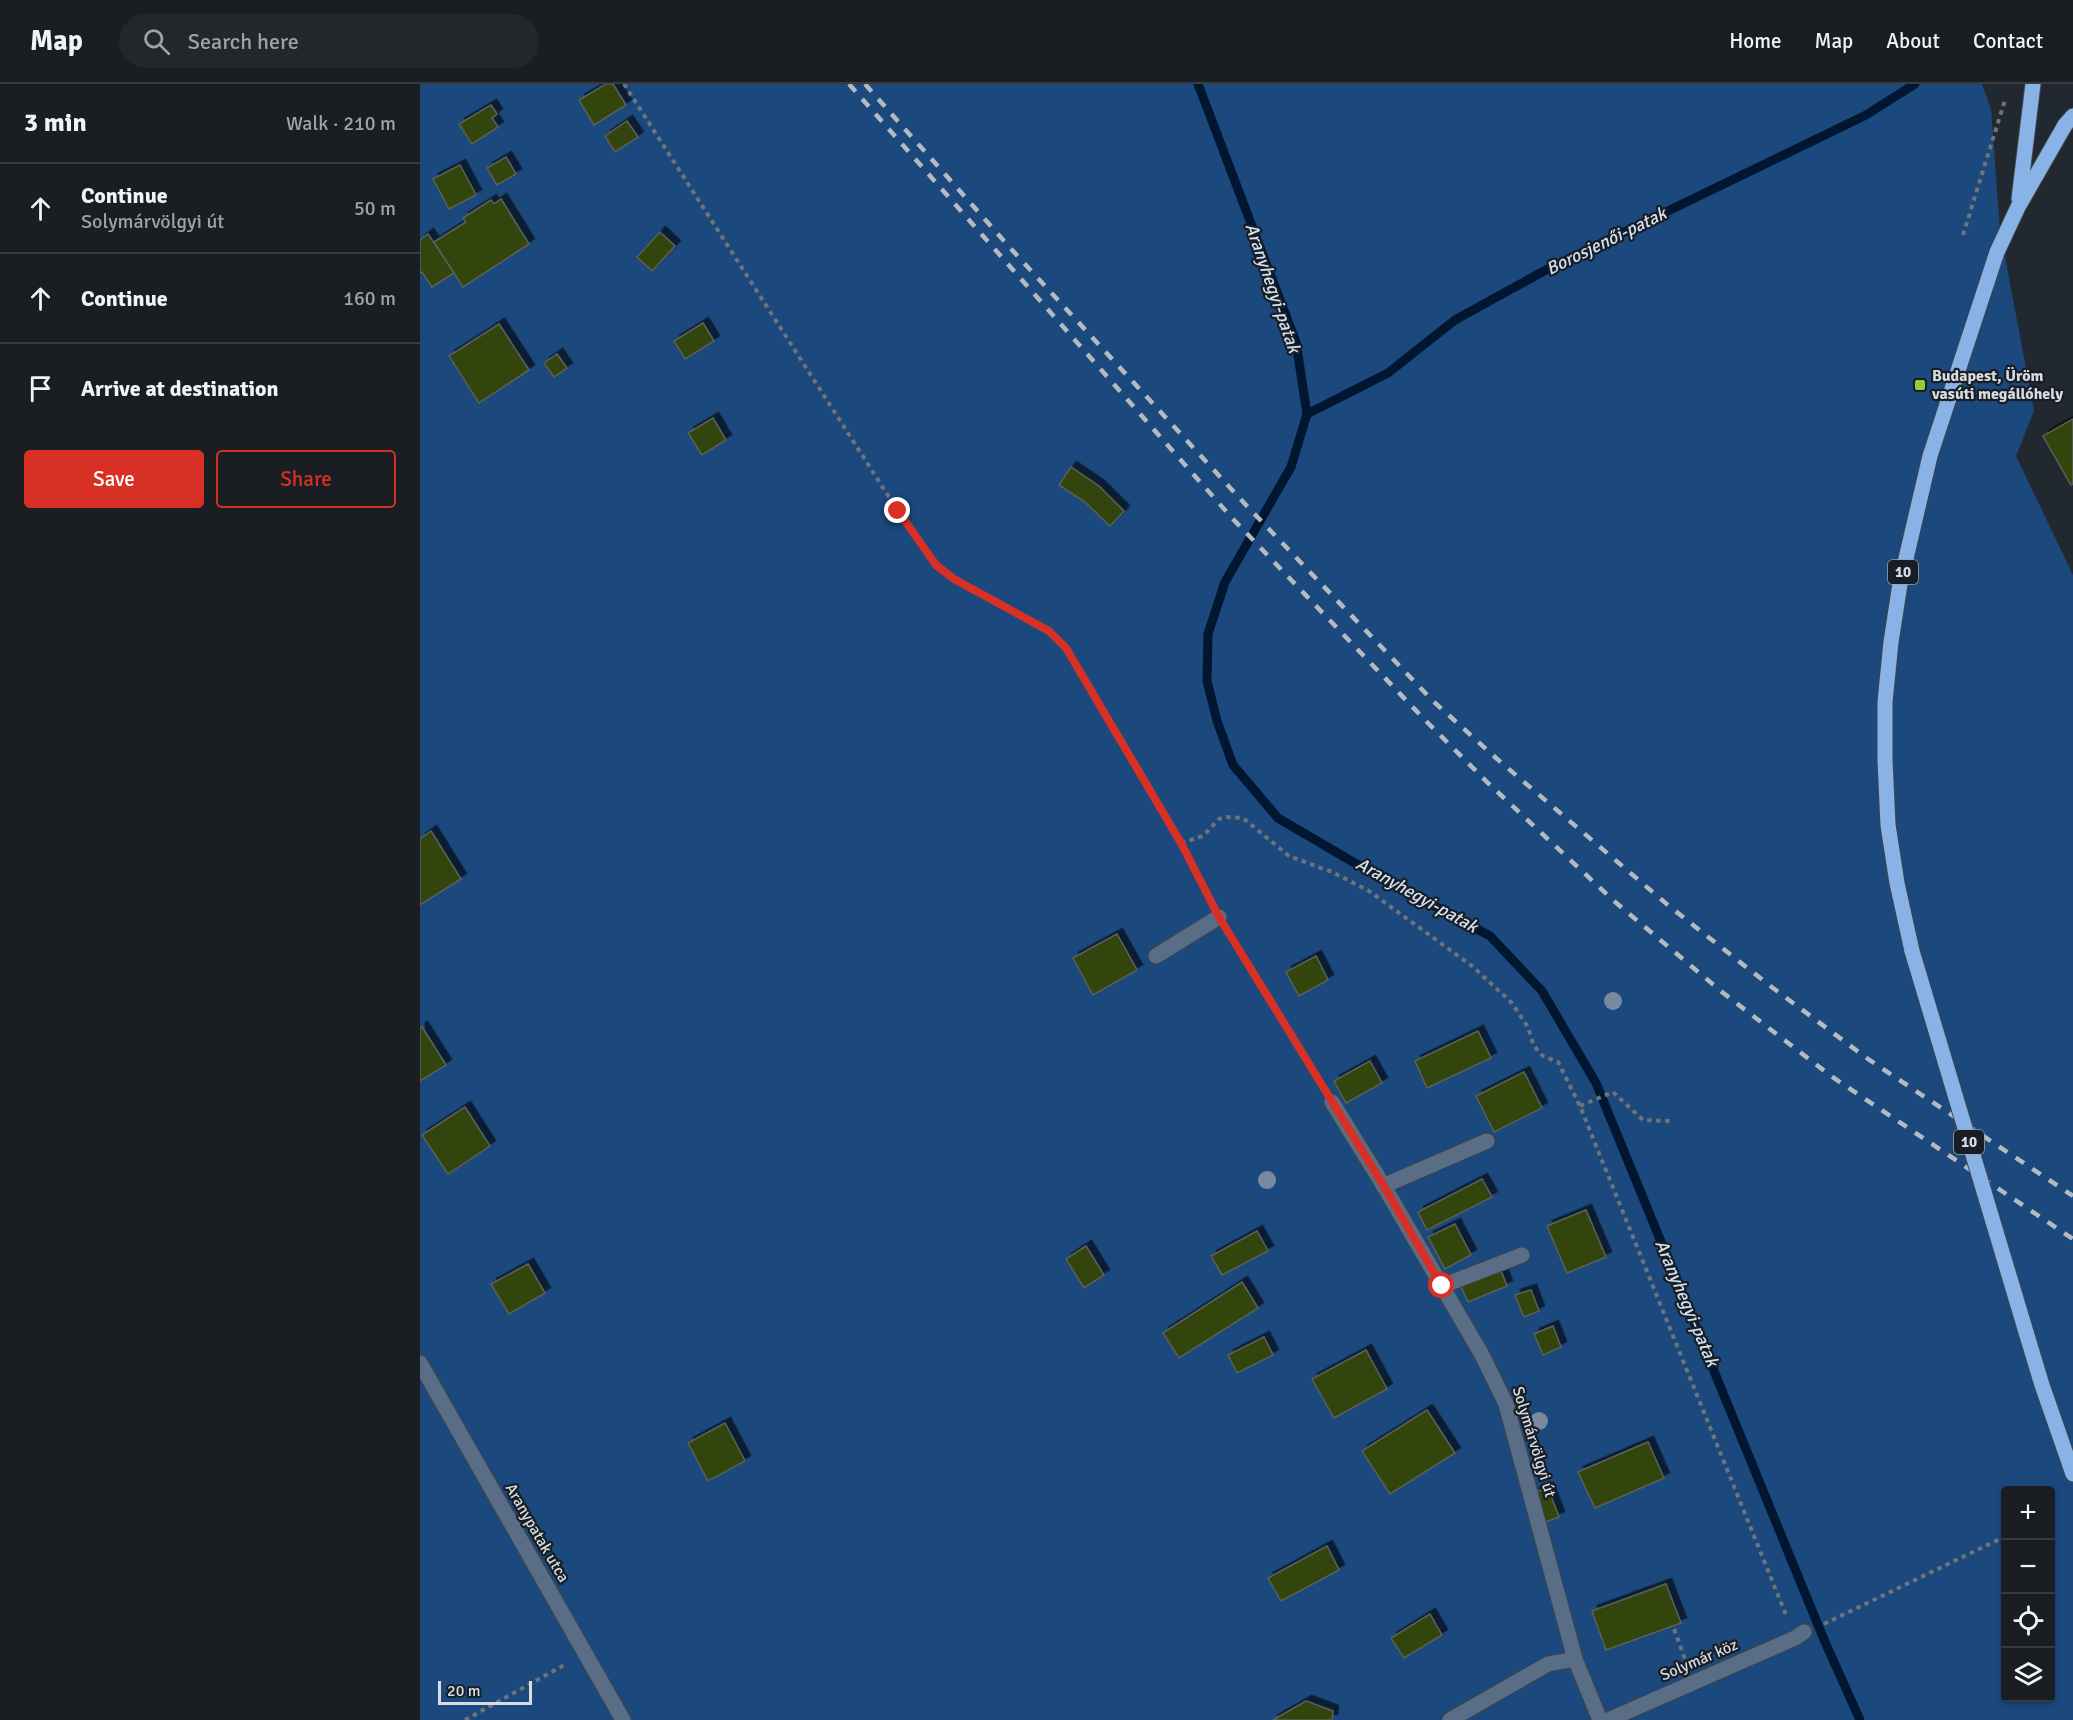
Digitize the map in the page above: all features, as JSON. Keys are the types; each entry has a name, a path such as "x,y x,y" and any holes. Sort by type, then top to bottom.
{"main road":[{"name":"10","path":"2018,207 2033,84"},
{"name":"10","path":"2073,116 2018,207 1997,252 1930,456 1900,584 1885,702 1888,825 1897,883 1912,951 2042,1385 2073,1474"}],"street":[{"path":"1156,956 1219,917"},
{"name":"Solymárvölgyi út","path":"1332,1102 1482,1355 1506,1404 1575,1659 1600,1720"},
{"path":"1383,1186 1487,1141"},
{"path":"1442,1286 1522,1255"},
{"name":"Aranypatak utca","path":"420,1363 623,1720"},
{"name":"Solymár köz","path":"1608,1720 1628,1716 1800,1635"},
{"path":"1450,1720 1548,1664 1575,1659"}],"path":[{"path":"624,84 920,544 936,565 954,579 1049,631 1066,648 1181,843 1219,917 1332,1102"},
{"path":"1963,235 2007,93"},
{"path":"1181,843 1203,836 1219,819 1243,818 1289,855 1332,872 1369,891 1472,966 1511,1002 1528,1027 1533,1044 1538,1051 1558,1062 1580,1106 1800,1635"},
{"path":"1580,1106 1612,1092 1643,1120 1670,1121"},
{"path":"1842,1616 2001,1538"},
{"path":"1674,1629 1694,1683"},
{"path":"465,1720 585,1653"}],"shaded area":[{"path":"420,84 1982,84 1991,109 2000,230 2034,411 2016,456 2073,575 2073,1720 420,1720"}],"building":[{"path":"606,84 613,84 626,105 594,125 579,100"},
{"path":"491,105 497,114 492,118 498,127 472,144 459,124"},
{"path":"627,121 638,137 615,152 605,136"},
{"path":"506,157 516,174 497,185 487,168"},
{"path":"460,165 476,195 449,209 433,179"},
{"path":"501,199 529,244 463,287 434,242 466,222 463,218 491,200 494,204"},
{"path":"660,232 675,246 652,271 637,257"},
{"path":"428,234 454,273 432,287 422,272 420,273 420,240"},
{"path":"703,323 714,341 685,359 674,341"},
{"path":"499,324 529,370 479,403 449,356"},
{"path":"557,354 567,368 554,377 544,363"},
{"path":"713,418 726,440 702,455 688,433"},
{"path":"2073,419 2073,484 2071,485 2043,436"},
{"path":"1071,467 1099,486 1124,511 1110,526 1085,502 1059,485"},
{"path":"431,831 461,879 420,905 420,839"},
{"path":"1117,934 1137,970 1093,995 1073,958"},
{"path":"1316,956 1328,980 1299,996 1286,972"},
{"path":"422,1027 446,1065 420,1081 420,1028"},
{"path":"1478,1031 1491,1058 1427,1088 1415,1061"},
{"path":"1370,1061 1382,1083 1346,1103 1334,1081"},
{"path":"1524,1072 1542,1108 1494,1132 1476,1096"},
{"path":"465,1107 490,1146 448,1174 422,1135"},
{"path":"1482,1179 1492,1197 1427,1230 1418,1212"},
{"path":"1586,1210 1606,1257 1567,1273 1547,1226"},
{"path":"1455,1224 1471,1255 1445,1269 1428,1237"},
{"path":"1257,1231 1268,1251 1222,1275 1211,1256"},
{"path":"1086,1246 1104,1275 1084,1288 1066,1259"},
{"path":"528,1264 545,1293 509,1314 491,1284"},
{"path":"1500,1268 1507,1286 1468,1302 1460,1284"},
{"path":"1242,1282 1258,1308 1179,1358 1163,1333"},
{"path":"1531,1290 1539,1311 1524,1317 1515,1295"},
{"path":"1553,1326 1561,1347 1543,1355 1534,1334"},
{"path":"1264,1337 1273,1355 1237,1373 1228,1355"},
{"path":"1366,1350 1387,1389 1334,1418 1312,1379"},
{"path":"1427,1410 1455,1453 1390,1494 1362,1451"},
{"path":"725,1423 745,1461 708,1481 688,1443"},
{"path":"1648,1442 1664,1478 1595,1508 1578,1472"},
{"path":"1548,1488 1559,1517 1545,1522 1534,1493"},
{"path":"1327,1546 1339,1570 1281,1601 1268,1578"},
{"path":"1666,1584 1681,1623 1606,1650 1592,1611"},
{"path":"1430,1614 1442,1635 1404,1658 1391,1638"},
{"path":"1306,1701 1333,1711 1332,1720 1273,1720"}],"waterway":[{"name":"Aranyhegyi-patak","path":"1198,84 1296,342 1307,414 1291,467 1225,582 1208,634 1207,681 1217,721 1233,765 1278,818 1353,862 1490,936 1542,991 1596,1083 1825,1642 1860,1720"},
{"name":"Borosjenői-patak","path":"1307,414 1388,373 1455,320 1544,271 1866,115 1915,84"}],"railway":[{"path":"849,84 1232,518 1488,783 1614,901 1722,992 1831,1076 2073,1239"},
{"path":"865,84 1013,251 1245,504 1433,701 1669,906 1769,985 1868,1059 2073,1196"}],"place":[{"name":"Budapest, Üröm vasúti megállóhely","path":"1920,385"}],"route":[{"path":"898,511 936,565 976,592 1049,631 1066,648 1181,843 1219,917 1385,1188 1442,1286"}]}
